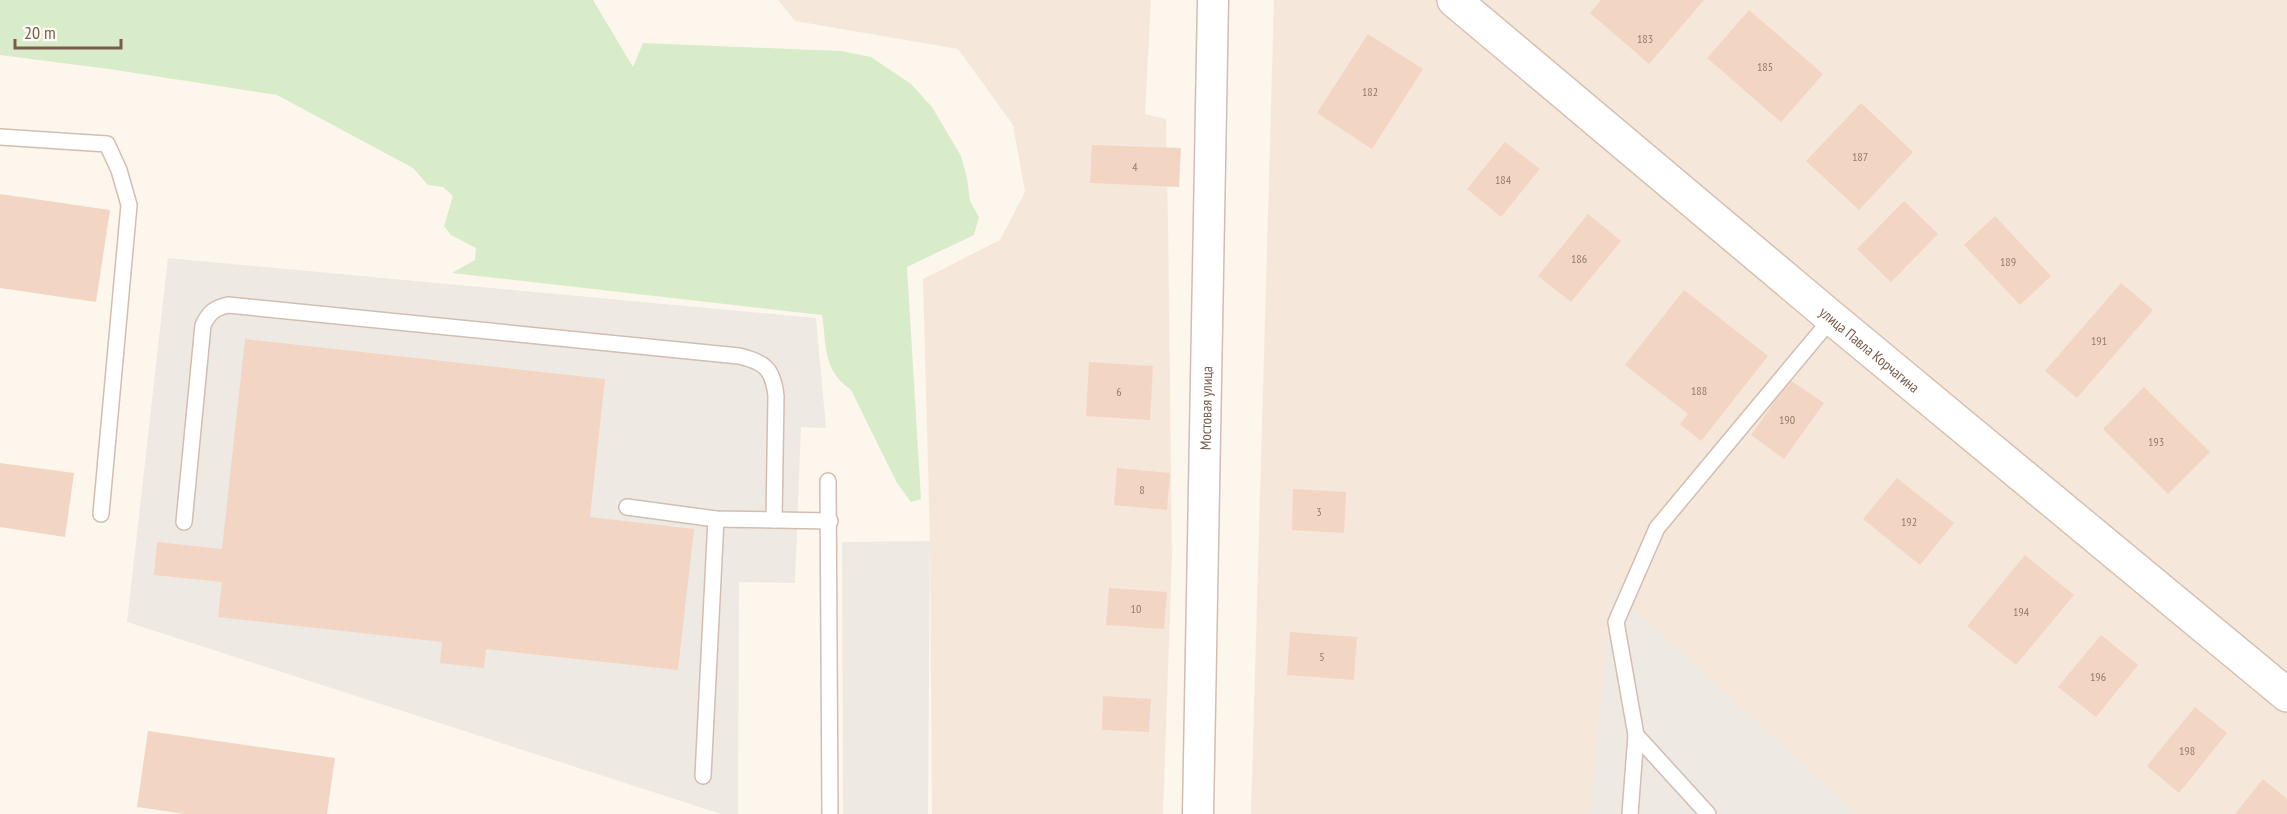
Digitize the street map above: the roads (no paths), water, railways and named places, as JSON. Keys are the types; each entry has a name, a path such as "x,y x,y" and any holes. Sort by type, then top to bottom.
{"main road":[{"name":"улица Павла Корчагина","path":"1454,0 1832,318 2287,695"}],"street":[{"name":"Мостовая улица","path":"1198,814 1213,0"}],"lane":[{"path":"0,137 107,144 119,170 129,205 101,514"},
{"path":"184,522 203,325 208,314 218,307 228,305 754,359 766,365 777,396 774,520"},
{"path":"1630,814 1636,735 1616,622 1657,528 1832,318"},
{"path":"828,481 830,814"},
{"path":"627,507 716,519 830,520"},
{"path":"704,776 716,519"},
{"path":"1636,735 1708,814"}]}
